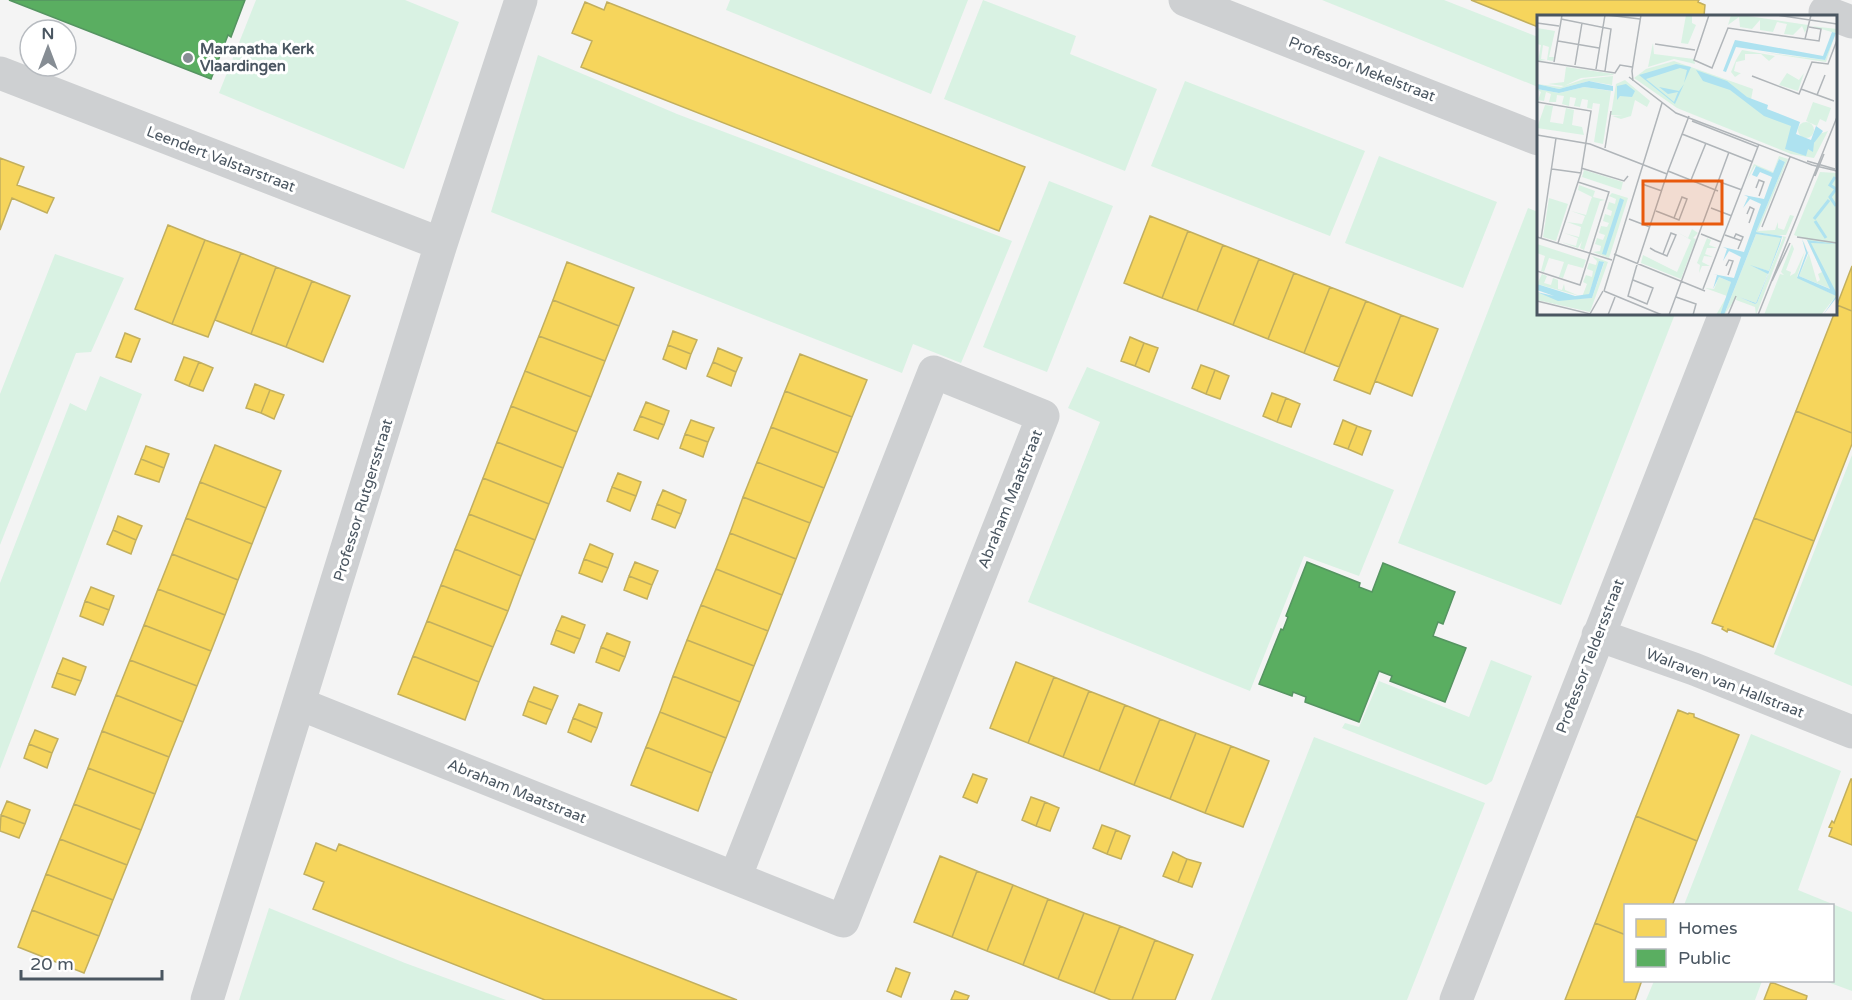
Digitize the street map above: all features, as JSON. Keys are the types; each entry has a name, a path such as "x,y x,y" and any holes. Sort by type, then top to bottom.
{"street":[{"name":"Professor Rutgersstraat","path":"207,1000 441,244 521,0"},
{"name":"Professor Mekelstraat","path":"1185,0 1537,138"},
{"name":"Leendert Valstarstraat","path":"0,73 441,244"},
{"name":"Professor Teldersstraat","path":"1456,1000 1725,315"},
{"name":"Abraham Maatstraat","path":"300,704 735,878 843,921 1043,416 934,372 735,878"},
{"name":"Walraven van Hallstraat","path":"1598,635 1852,732"}],"green space":[{"path":"256,0 405,0 459,22 404,169 219,93"},
{"path":"730,0 968,0 931,94 726,10"},
{"path":"983,0 1076,36 1070,54 1157,89 1125,171 944,99"},
{"path":"1322,0 1444,0 1537,37 1537,87"},
{"path":"538,55 677,114 1012,241 961,363 913,344 902,373 491,212"},
{"path":"1185,81 1365,151 1330,236 1151,166"},
{"path":"1379,156 1497,202 1463,288 1345,243"},
{"path":"1049,181 1113,206 1047,372 983,347"},
{"path":"1528,208 1537,212 1537,315 1675,315 1561,605 1398,543"},
{"path":"55,254 124,278 91,352 76,353 0,545 0,394"},
{"path":"1087,367 1394,490 1359,576 1304,556 1250,691 1028,602 1100,422 1068,408"},
{"path":"100,376 142,394 0,769 0,583 70,403 86,411"},
{"path":"1852,455 1852,686 1774,654"},
{"path":"1491,660 1532,676 1492,781 1486,785 1342,728 1345,723 1359,727 1379,681 1469,717"},
{"path":"1751,734 1841,771 1798,890 1832,904 1684,904"},
{"path":"1314,737 1485,803 1407,1000 1211,1000"},
{"path":"1834,905 1852,912 1852,991 1828,982 1834,982"},
{"path":"269,908 405,963 506,1000 239,1000"},
{"path":"1653,982 1762,982 1755,1000 1646,1000"}],"building: Homes":[{"path":"1471,0 1699,0 1698,2 1705,5 1704,15 1537,15 1537,27"},
{"path":"585,2 604,10 607,2 1025,167 999,231 581,67 592,41 572,33"},
{"path":"0,158 24,167 17,185 54,198 47,213 12,198 0,230"},
{"path":"1150,216 1188,231 1162,298 1124,283"},
{"path":"168,225 205,240 172,324 135,309"},
{"path":"1188,231 1223,245 1197,311 1162,298"},
{"path":"205,240 241,253 208,337 172,324"},
{"path":"1223,245 1259,259 1233,325 1197,311"},
{"path":"241,253 276,267 251,334 215,320"},
{"path":"1259,259 1294,273 1268,339 1233,325"},
{"path":"567,262 634,288 619,326 553,300"},
{"path":"1852,266 1852,311 1837,305"},
{"path":"276,267 312,281 286,347 251,334"},
{"path":"1294,273 1330,287 1304,353 1268,339"},
{"path":"312,281 350,296 323,362 286,347"},
{"path":"1330,287 1366,301 1339,367 1304,353"},
{"path":"553,300 619,326 605,361 539,336"},
{"path":"1366,301 1401,315 1370,394 1334,380"},
{"path":"1837,305 1852,311 1852,433 1796,411 1834,315 1837,315"},
{"path":"1401,315 1438,329 1412,396 1375,381"},
{"path":"673,331 697,340 691,354 668,345"},
{"path":"125,333 140,339 131,362 116,357"},
{"path":"539,336 605,361 591,397 525,371"},
{"path":"1130,337 1144,343 1135,366 1121,361"},
{"path":"1144,343 1158,348 1149,372 1135,366"},
{"path":"668,345 691,354 686,369 663,359"},
{"path":"718,348 742,358 736,372 713,362"},
{"path":"800,354 867,380 852,417 785,391"},
{"path":"184,357 199,362 189,386 175,380"},
{"path":"199,362 213,368 203,391 189,386"},
{"path":"713,362 736,372 731,386 707,376"},
{"path":"1201,365 1215,370 1206,394 1192,388"},
{"path":"1215,370 1229,376 1220,399 1206,394"},
{"path":"525,371 591,397 577,432 511,406"},
{"path":"255,384 270,390 261,413 246,408"},
{"path":"270,390 284,395 274,419 261,413"},
{"path":"785,391 852,417 838,453 771,427"},
{"path":"1272,393 1286,398 1277,422 1263,416"},
{"path":"1286,398 1300,404 1291,427 1277,422"},
{"path":"646,402 669,411 664,425 640,416"},
{"path":"511,406 577,432 563,468 497,442"},
{"path":"1796,411 1852,433 1852,444 1814,541 1754,518"},
{"path":"640,416 664,425 658,439 634,430"},
{"path":"691,420 714,428 708,442 685,434"},
{"path":"1343,420 1357,426 1348,449 1334,444"},
{"path":"1357,426 1371,431 1362,455 1348,449"},
{"path":"771,427 838,453 824,488 757,462"},
{"path":"685,434 708,442 703,457 680,448"},
{"path":"497,442 563,468 549,504 483,478"},
{"path":"215,445 281,471 266,508 200,482"},
{"path":"146,446 169,454 164,468 141,459"},
{"path":"141,459 164,468 159,482 135,474"},
{"path":"757,462 824,488 810,523 743,497"},
{"path":"618,473 641,482 636,496 612,487"},
{"path":"483,478 549,504 535,540 469,514"},
{"path":"200,482 266,508 252,544 186,518"},
{"path":"612,487 636,496 630,511 607,501"},
{"path":"663,490 686,500 681,514 657,504"},
{"path":"743,497 810,523 796,559 730,533"},
{"path":"657,504 681,514 675,528 652,519"},
{"path":"469,514 535,540 521,576 455,549"},
{"path":"118,516 142,526 136,540 113,530"},
{"path":"186,518 252,544 238,580 172,554"},
{"path":"1754,518 1814,541 1773,647 1728,629 1727,632 1722,629 1723,627 1712,623"},
{"path":"113,530 136,540 131,554 107,544"},
{"path":"730,533 796,559 782,595 716,569"},
{"path":"590,544 613,554 608,568 584,559"},
{"path":"455,549 521,576 508,611 441,585"},
{"path":"172,554 238,580 225,615 158,589"},
{"path":"584,559 608,568 602,582 579,573"},
{"path":"635,562 658,571 652,585 629,576"},
{"path":"716,569 782,595 768,631 701,605"},
{"path":"629,576 652,585 647,599 624,590"},
{"path":"441,585 508,611 493,647 427,621"},
{"path":"91,587 114,596 109,610 85,601"},
{"path":"158,589 225,615 211,651 144,625"},
{"path":"85,601 109,610 103,625 80,616"},
{"path":"701,605 768,631 754,666 687,640"},
{"path":"562,616 585,625 580,639 556,630"},
{"path":"427,621 493,647 479,682 413,656"},
{"path":"144,625 211,651 197,686 130,660"},
{"path":"556,630 580,639 574,653 551,644"},
{"path":"607,633 630,642 625,657 601,647"},
{"path":"687,640 754,666 740,702 673,676"},
{"path":"601,647 625,657 619,671 596,662"},
{"path":"413,656 479,682 465,720 398,694"},
{"path":"63,658 86,667 81,681 57,673"},
{"path":"130,660 197,686 183,722 116,695"},
{"path":"1016,662 1054,677 1028,743 990,728"},
{"path":"57,673 81,681 75,695 52,687"},
{"path":"673,676 740,702 726,738 660,712"},
{"path":"1054,677 1089,691 1063,757 1028,743"},
{"path":"534,687 558,696 552,710 528,701"},
{"path":"1089,691 1125,705 1099,771 1063,757"},
{"path":"116,695 183,722 169,757 102,731"},
{"path":"528,701 552,710 546,724 523,715"},
{"path":"579,704 602,713 597,728 573,718"},
{"path":"1125,705 1160,719 1134,785 1099,771"},
{"path":"1678,710 1694,714 1694,717 1739,735 1697,841 1636,816"},
{"path":"660,712 726,738 712,773 646,747"},
{"path":"573,718 597,728 591,742 568,732"},
{"path":"1160,719 1196,733 1170,799 1134,785"},
{"path":"35,730 58,739 52,753 29,744"},
{"path":"102,731 169,757 155,794 88,768"},
{"path":"1196,733 1231,746 1205,813 1170,799"},
{"path":"29,744 52,753 47,768 24,758"},
{"path":"1231,746 1269,761 1243,827 1205,813"},
{"path":"646,747 712,773 698,811 631,785"},
{"path":"88,768 155,794 141,830 74,804"},
{"path":"973,774 987,779 977,803 963,797"},
{"path":"1851,779 1852,845 1829,836 1832,828 1829,827 1832,821 1834,823"},
{"path":"1031,797 1045,802 1036,826 1022,820"},
{"path":"7,801 30,810 25,824 1,815"},
{"path":"1045,802 1059,808 1050,831 1036,826"},
{"path":"74,804 141,830 127,865 60,839"},
{"path":"1,815 25,824 19,838 0,831"},
{"path":"1636,816 1697,841 1673,904 1624,904 1624,934 1595,923"},
{"path":"1102,825 1116,830 1107,854 1093,848"},
{"path":"1116,830 1130,836 1121,859 1107,854"},
{"path":"60,839 127,865 113,900 46,874"},
{"path":"316,843 336,851 339,844 737,1000 545,1000 313,909 324,882 304,874"},
{"path":"1173,852 1187,859 1178,882 1163,876"},
{"path":"940,856 977,871 952,937 914,922"},
{"path":"1187,859 1201,863 1192,887 1178,882"},
{"path":"977,871 1013,885 987,951 952,937"},
{"path":"46,874 113,900 99,936 32,910"},
{"path":"1013,885 1048,899 1023,965 987,951"},
{"path":"1048,899 1084,913 1058,979 1023,965"},
{"path":"32,910 99,936 84,973 18,947"},
{"path":"1084,913 1120,926 1094,993 1058,979"},
{"path":"1595,923 1624,934 1624,982 1641,982 1635,1000 1565,1000"},
{"path":"1120,926 1155,940 1132,1000 1111,1000 1094,993"},
{"path":"1155,940 1193,955 1175,1000 1132,1000"},
{"path":"896,968 910,973 901,997 887,991"},
{"path":"1771,982 1807,996 1806,1000 1764,1000"},
{"path":"955,991 969,996 967,1000 951,1000"}],"building: Public":[{"name":"Maranatha Kerk Vlaardingen","path":"9,0 245,0 211,79 78,27 78,18 55,18"},
{"path":"1307,562 1360,583 1359,587 1372,592 1383,563 1455,592 1443,624 1438,622 1433,636 1466,648 1445,702 1390,681 1392,676 1379,671 1359,722 1305,702 1306,697 1293,692 1292,696 1259,684 1281,629 1283,630 1288,617 1286,616"}],"place":[{"name":"Maranatha Kerk Vlaardingen","path":"188,58"}]}
